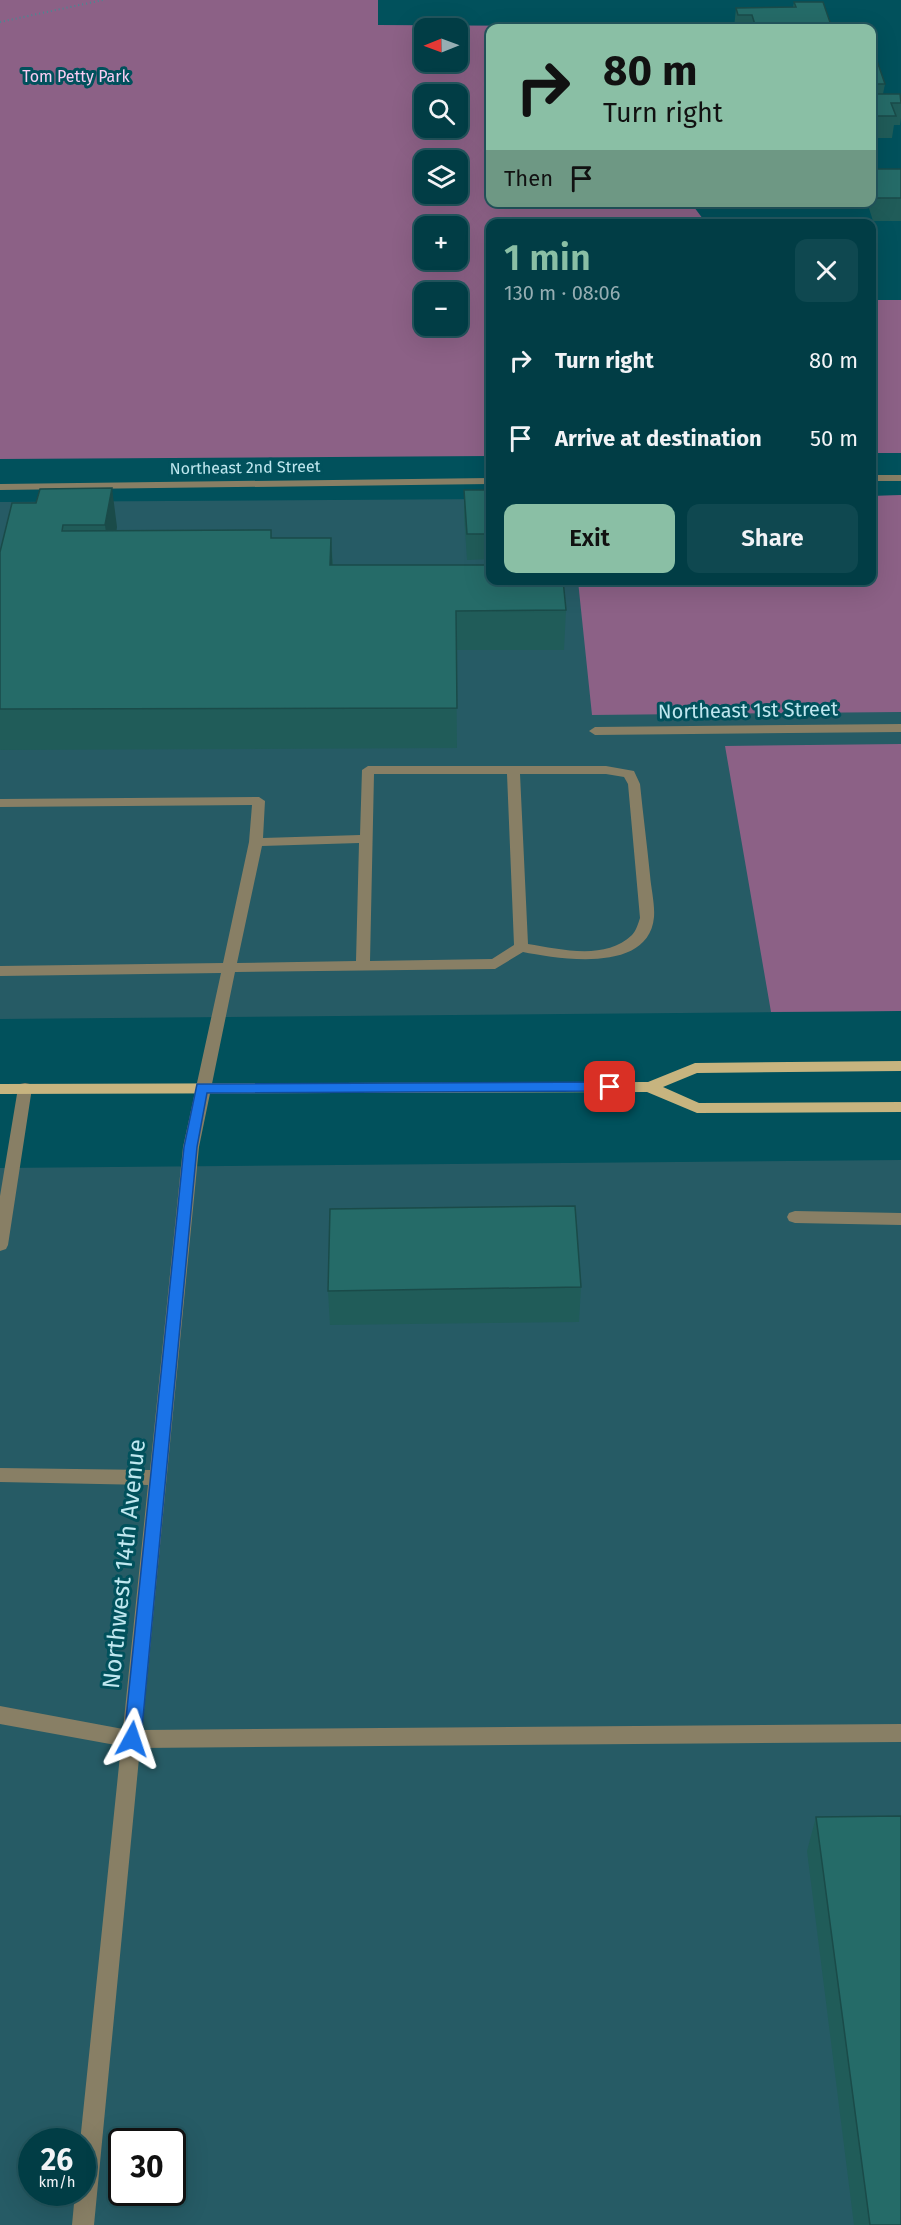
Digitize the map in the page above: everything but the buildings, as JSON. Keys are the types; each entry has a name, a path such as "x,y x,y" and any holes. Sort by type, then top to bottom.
{"main road":[{"path":"0,1089 649,1086 695,1068 901,1066"},
{"path":"649,1086 697,1108 901,1107"}],"street":[{"path":"876,478 901,478"},
{"name":"Northeast 2nd Street","path":"0,487 486,481"},
{"name":"Northeast 1st Street","path":"595,731 901,728"},
{"path":"0,971 495,964 520,947 593,956 620,950 638,938 647,918 634,784 629,774 606,770 368,770 363,965"},
{"path":"513,770 520,947"},
{"name":"Northwest 14th Avenue","path":"0,802 259,801 256,842 190,1147 83,2225"},
{"path":"256,842 367,839"},
{"path":"0,1245 25,1088"},
{"path":"795,1217 901,1219"},
{"path":"0,1475 158,1478"},
{"path":"0,1715 132,1739 901,1733"}],"path":[{"path":"0,22 104,0"}],"shaded area":[{"path":"901,495 901,1011 0,1019 0,502 486,499 486,585 876,585 876,496"},
{"path":"901,1160 901,2225 0,2225 0,1168"}],"green space":[{"name":"Tom Petty Park","path":"0,0 378,0 378,25 414,25 414,72 468,72 468,25 486,26 486,207 694,207 703,219 486,219 486,456 0,459"},
{"path":"876,300 901,300 901,453 876,453"},
{"path":"901,495 901,712 592,715 578,585 876,585 876,496"},
{"path":"901,744 901,1011 771,1012 725,746"}],"route":[{"path":"132,1739 190,1147 201,1088 610,1087"}]}
